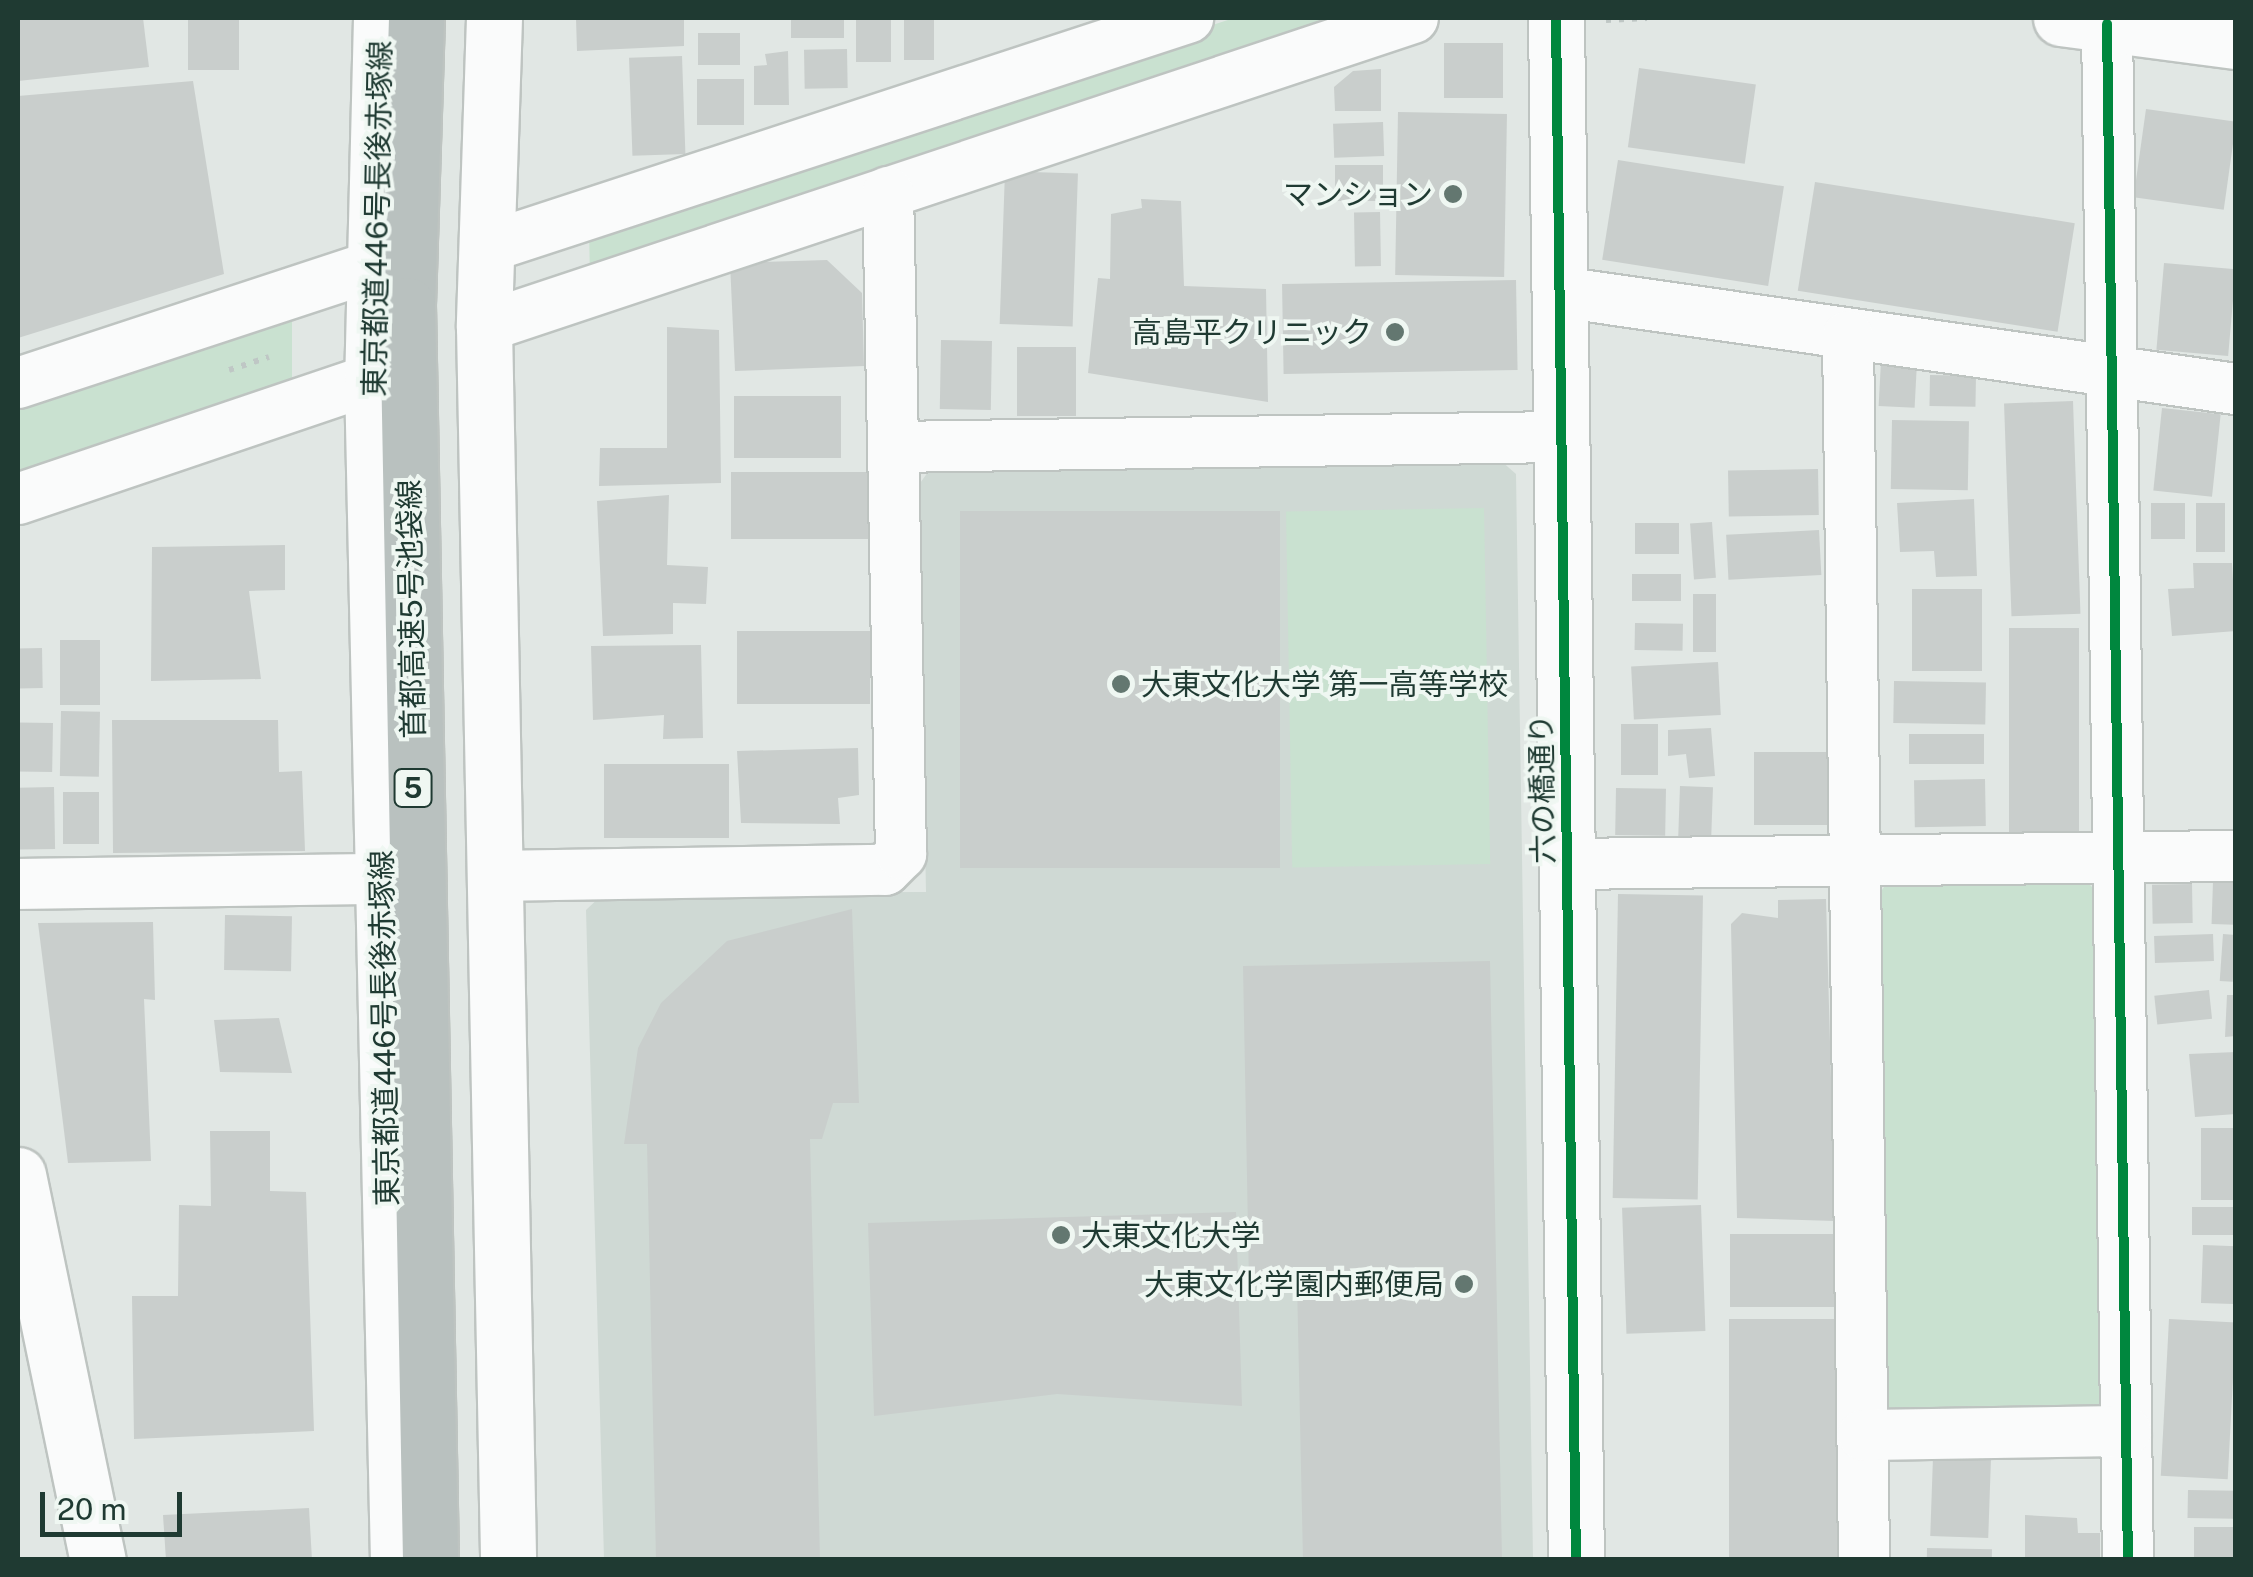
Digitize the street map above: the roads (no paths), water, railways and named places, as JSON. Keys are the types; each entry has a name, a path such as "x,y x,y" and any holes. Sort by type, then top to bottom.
{"highway":[{"name":"首都高速5号池袋線","path":"416,18 406,305 430,1560"},
{"name":"首都高速5号池袋線","path":"452,18 442,296 466,1560"}],"main road":[{"name":"東京都道446号長後赤塚線","path":"381,18 372,379 380,879 398,1560"},
{"path":"494,18 484,328 508,1560"},
{"name":"六の橋通り","path":"1574,18 1560,292 1576,1560"},
{"path":"2084,21 2236,42"},
{"path":"18,1175 30,1296 98,1560"}],"street":[{"path":"485,248 1188,18"},
{"path":"484,328 1413,18"},
{"path":"2084,21 2114,372 2128,1560"},
{"path":"494,876 885,870 901,854 888,192"},
{"path":"18,383 372,267"},
{"path":"1560,292 2236,389"},
{"path":"1848,336 1864,1560"},
{"path":"18,499 372,379"},
{"path":"893,447 1562,437"},
{"path":"1568,864 2236,856"},
{"path":"18,884 380,879"},
{"path":"1863,1435 2126,1431"}],"place":[{"name":"マンション","path":"1453,194"},
{"name":"高島平クリニック","path":"1395,332"},
{"name":"大東文化大学 第一高等学校","path":"1121,684"},
{"name":"大東文化大学","path":"1061,1235"},
{"name":"大東文化学園内郵便局","path":"1464,1284"}]}
